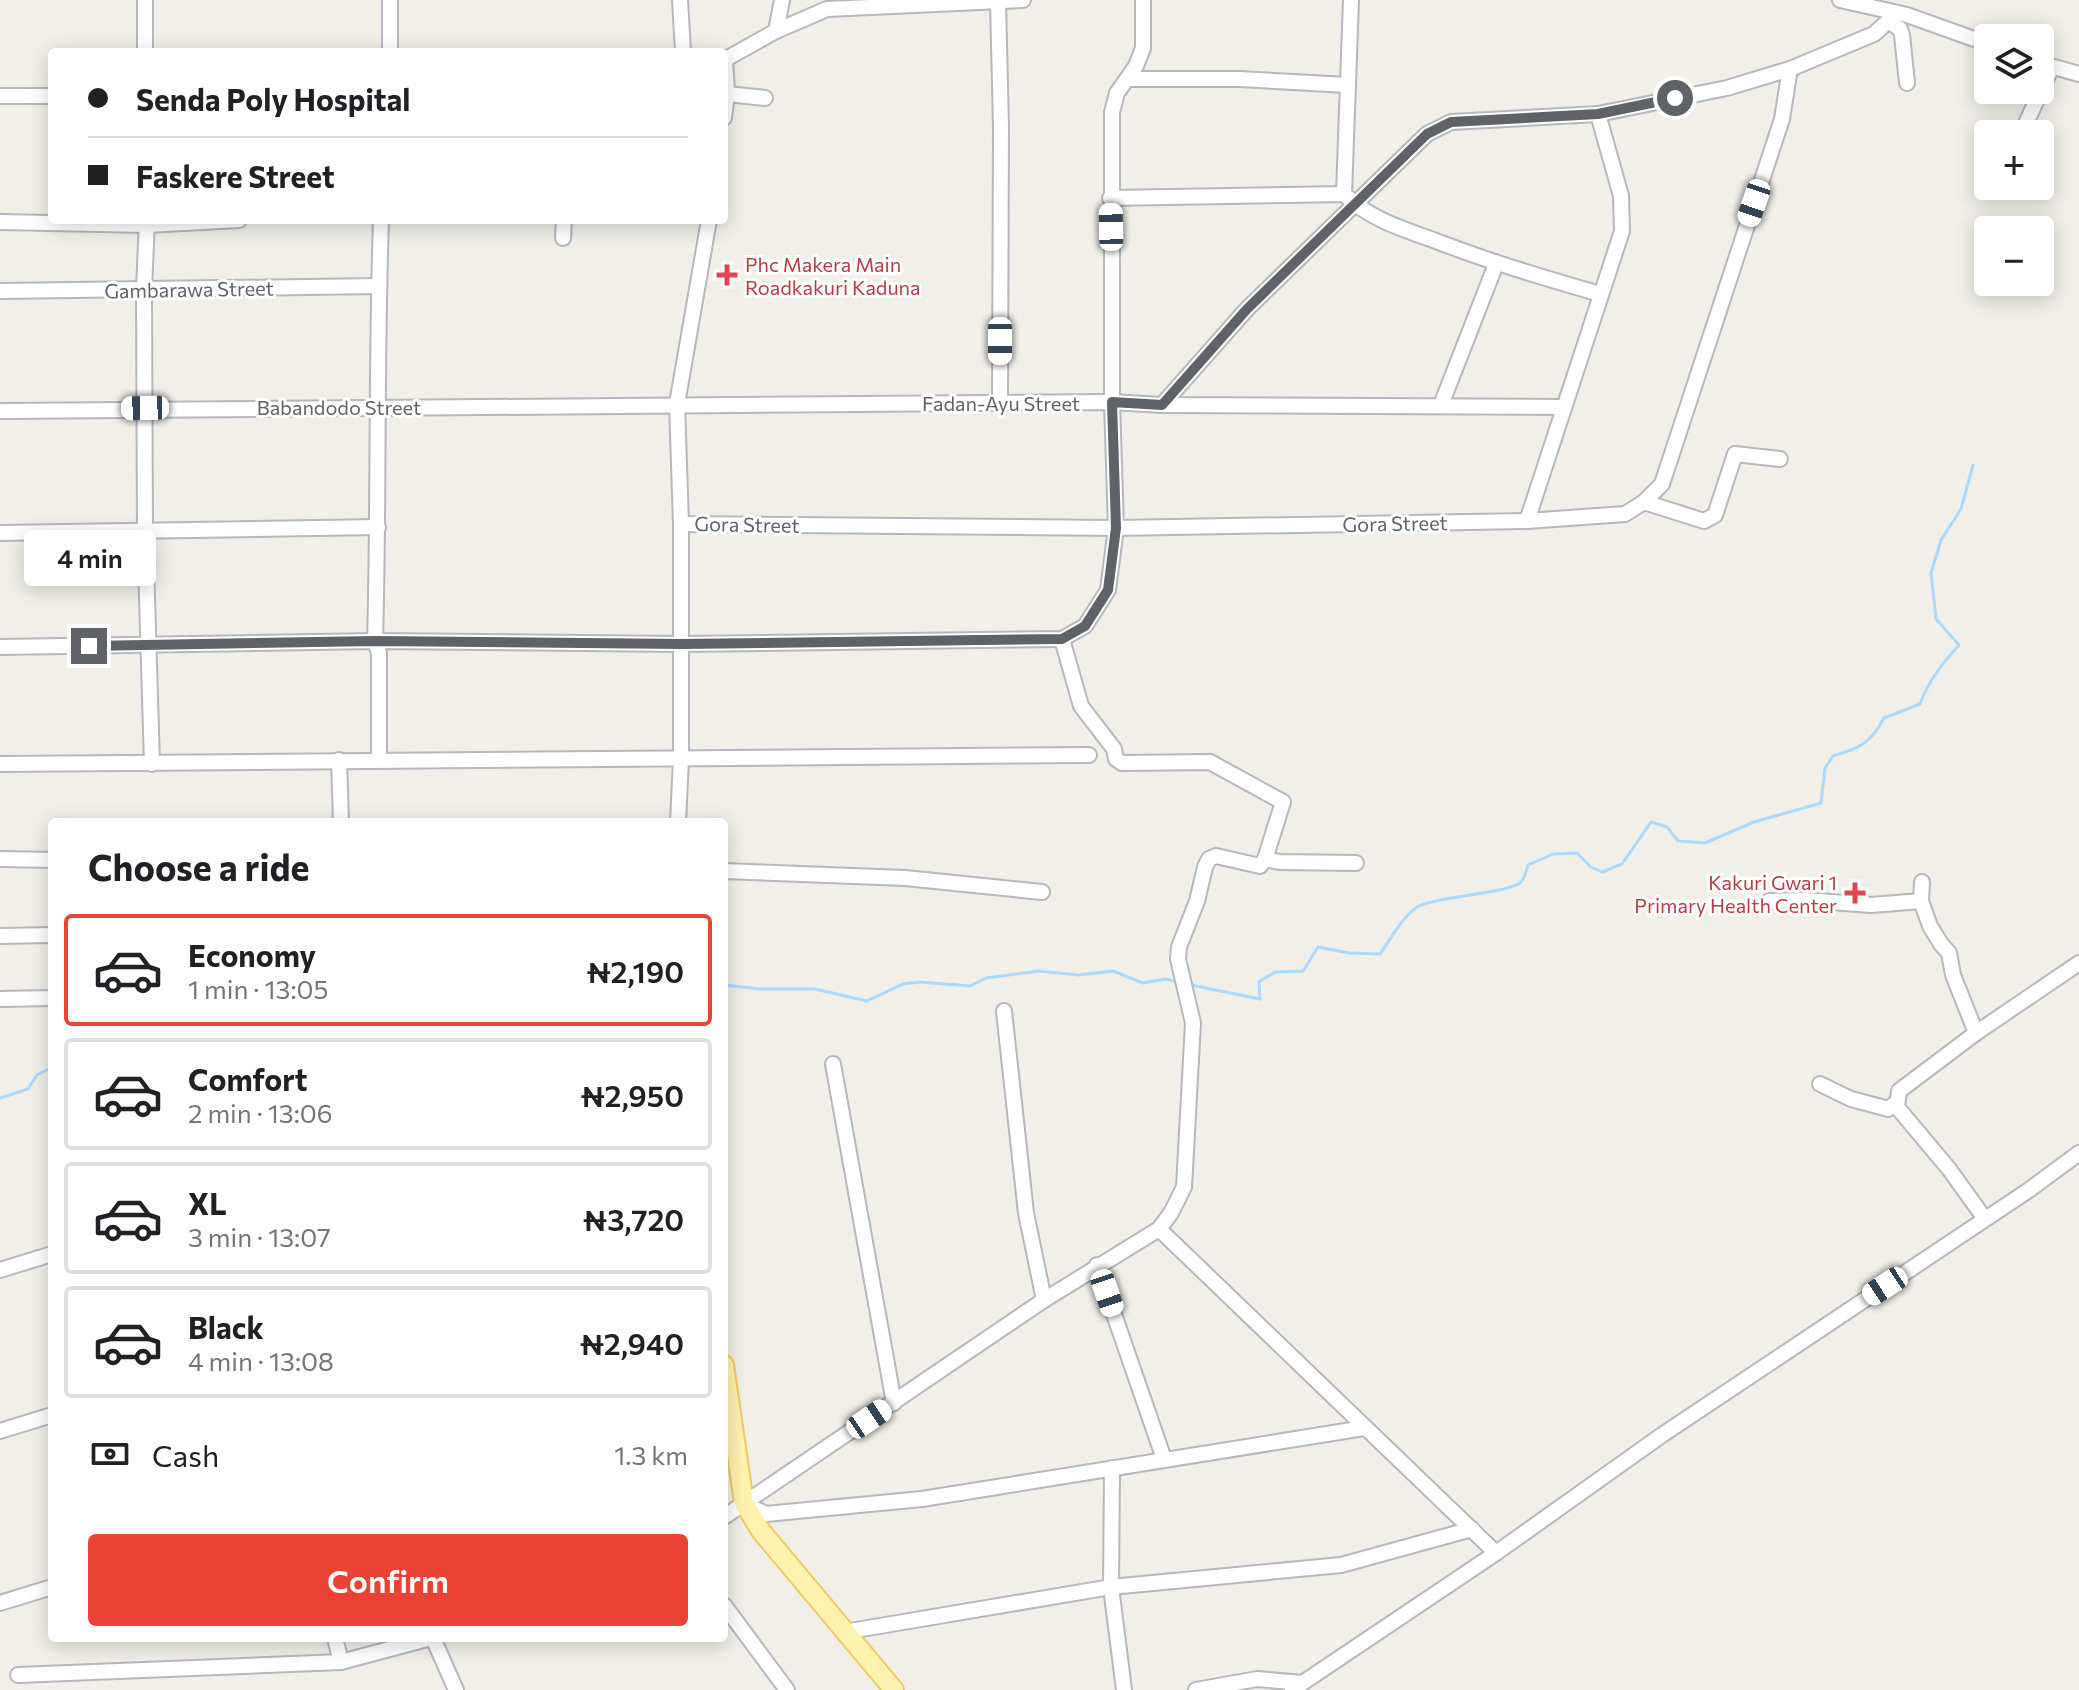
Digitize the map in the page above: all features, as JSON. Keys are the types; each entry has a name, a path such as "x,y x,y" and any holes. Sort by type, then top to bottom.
{"main road":[{"path":"728,1394 744,1503 761,1531 894,1690"}],"street":[{"path":"145,0 145,48"},
{"path":"390,0 390,48"},
{"path":"680,0 683,48"},
{"path":"776,31 782,0"},
{"path":"728,58 776,31 827,9 1023,0"},
{"path":"0,647 375,641 681,644 1062,639 1085,626 1108,590 1116,528 1110,198 1112,112 1117,93 1128,79 1143,48 1143,0"},
{"path":"1340,0 1352,0 1344,194"},
{"path":"1840,0 1974,40"},
{"path":"998,1 1000,403"},
{"path":"1162,405 1247,309 1427,134 1451,122 1598,114 1727,88 1790,69 1874,34 1894,17"},
{"path":"1894,17 1902,35 1907,83"},
{"path":"2054,67 2079,74"},
{"path":"1780,459 1735,454 1715,515 1704,521 1644,502 1662,484 1782,119 1790,69"},
{"path":"1128,79 1239,79 1348,85"},
{"path":"728,94 765,98"},
{"path":"0,96 48,96"},
{"path":"1527,521 1622,231 1621,196 1598,114"},
{"path":"1110,198 1344,194 1356,206 1390,224 1496,264 1600,294"},
{"path":"0,222 48,222"},
{"path":"147,224 144,290 145,531 152,764"},
{"path":"379,760 379,653 375,641 381,224"},
{"path":"563,238 564,224"},
{"path":"678,818 681,524 677,404 708,224"},
{"path":"1441,405 1496,264"},
{"name":"Gambarawa Street","path":"0,291 379,286"},
{"name":"Fadan-Ayu Street","path":"677,404 1112,402 1162,405 1564,407"},
{"name":"Babandodo Street","path":"0,411 677,404"},
{"name":"Gora Street","path":"681,524 1116,528 1527,521 1625,514 1644,502"},
{"path":"0,533 378,527"},
{"path":"728,1514 1044,1300 1159,1229 1184,1187 1193,1023 1178,959 1179,947 1209,859 1216,856 1260,866 1283,802 1210,762 1122,763 1116,759 1114,749 1081,706 1062,639"},
{"path":"0,764 1089,755"},
{"path":"339,760 341,818"},
{"path":"0,859 48,860"},
{"path":"1265,859 1356,863"},
{"path":"728,871 905,878 1042,892"},
{"path":"1922,882 1921,901 1930,926 1949,953 1953,975 1976,1033"},
{"path":"1769,901 1805,900 1871,905 1921,901"},
{"path":"0,936 48,935"},
{"path":"1985,1219 1949,1169 1897,1107 1899,1091 1976,1033 2079,963"},
{"path":"0,999 48,998"},
{"path":"1004,1011 1026,1213 1044,1300"},
{"path":"833,1064 894,1403"},
{"path":"1820,1084 1851,1099 1888,1109 1897,1102"},
{"path":"1196,1690 1257,1679 1297,1686 2079,1153"},
{"path":"1159,1229 1496,1553"},
{"path":"0,1270 48,1255"},
{"path":"1097,1265 1164,1459"},
{"path":"0,1431 48,1416"},
{"path":"744,1503 766,1514 922,1499 1364,1428"},
{"path":"1112,1468 1111,1587 1124,1690"},
{"path":"844,1632 1111,1587 1341,1565 1472,1529"},
{"path":"0,1603 48,1588"},
{"path":"728,1610 787,1690"},
{"path":"336,1642 341,1662"},
{"path":"18,1675 341,1662 417,1642"},
{"path":"434,1642 456,1690"}],"waterway":[{"path":"1191,985 1260,999 1259,982 1275,972 1303,971 1318,947 1380,954 1403,921 1419,906 1515,886 1522,880 1528,865 1553,854 1577,853 1591,867 1602,872 1622,864 1651,822 1667,827 1678,841 1705,843 1754,822 1821,803 1825,768 1833,756 1864,743 1884,718 1920,704 1936,673 1959,645 1936,619 1931,573 1941,540 1961,509 1973,465"},
{"path":"728,985 815,989 867,1001 903,984 920,982 970,986 986,978 1038,971 1079,975 1113,971 1143,983 1165,979 1179,982"},
{"path":"0,1098 28,1089 37,1075 48,1069"}],"place":[{"name":"Phc Makera Main Roadkakuri Kaduna","path":"727,275"},
{"name":"Kakuri Gwari 1 Primary Health Center","path":"1855,893"}],"route":[{"path":"89,646 375,641 681,644 1062,639 1085,626 1108,590 1116,528 1112,402 1162,405 1247,309 1427,134 1451,122 1598,114 1675,98"}]}
